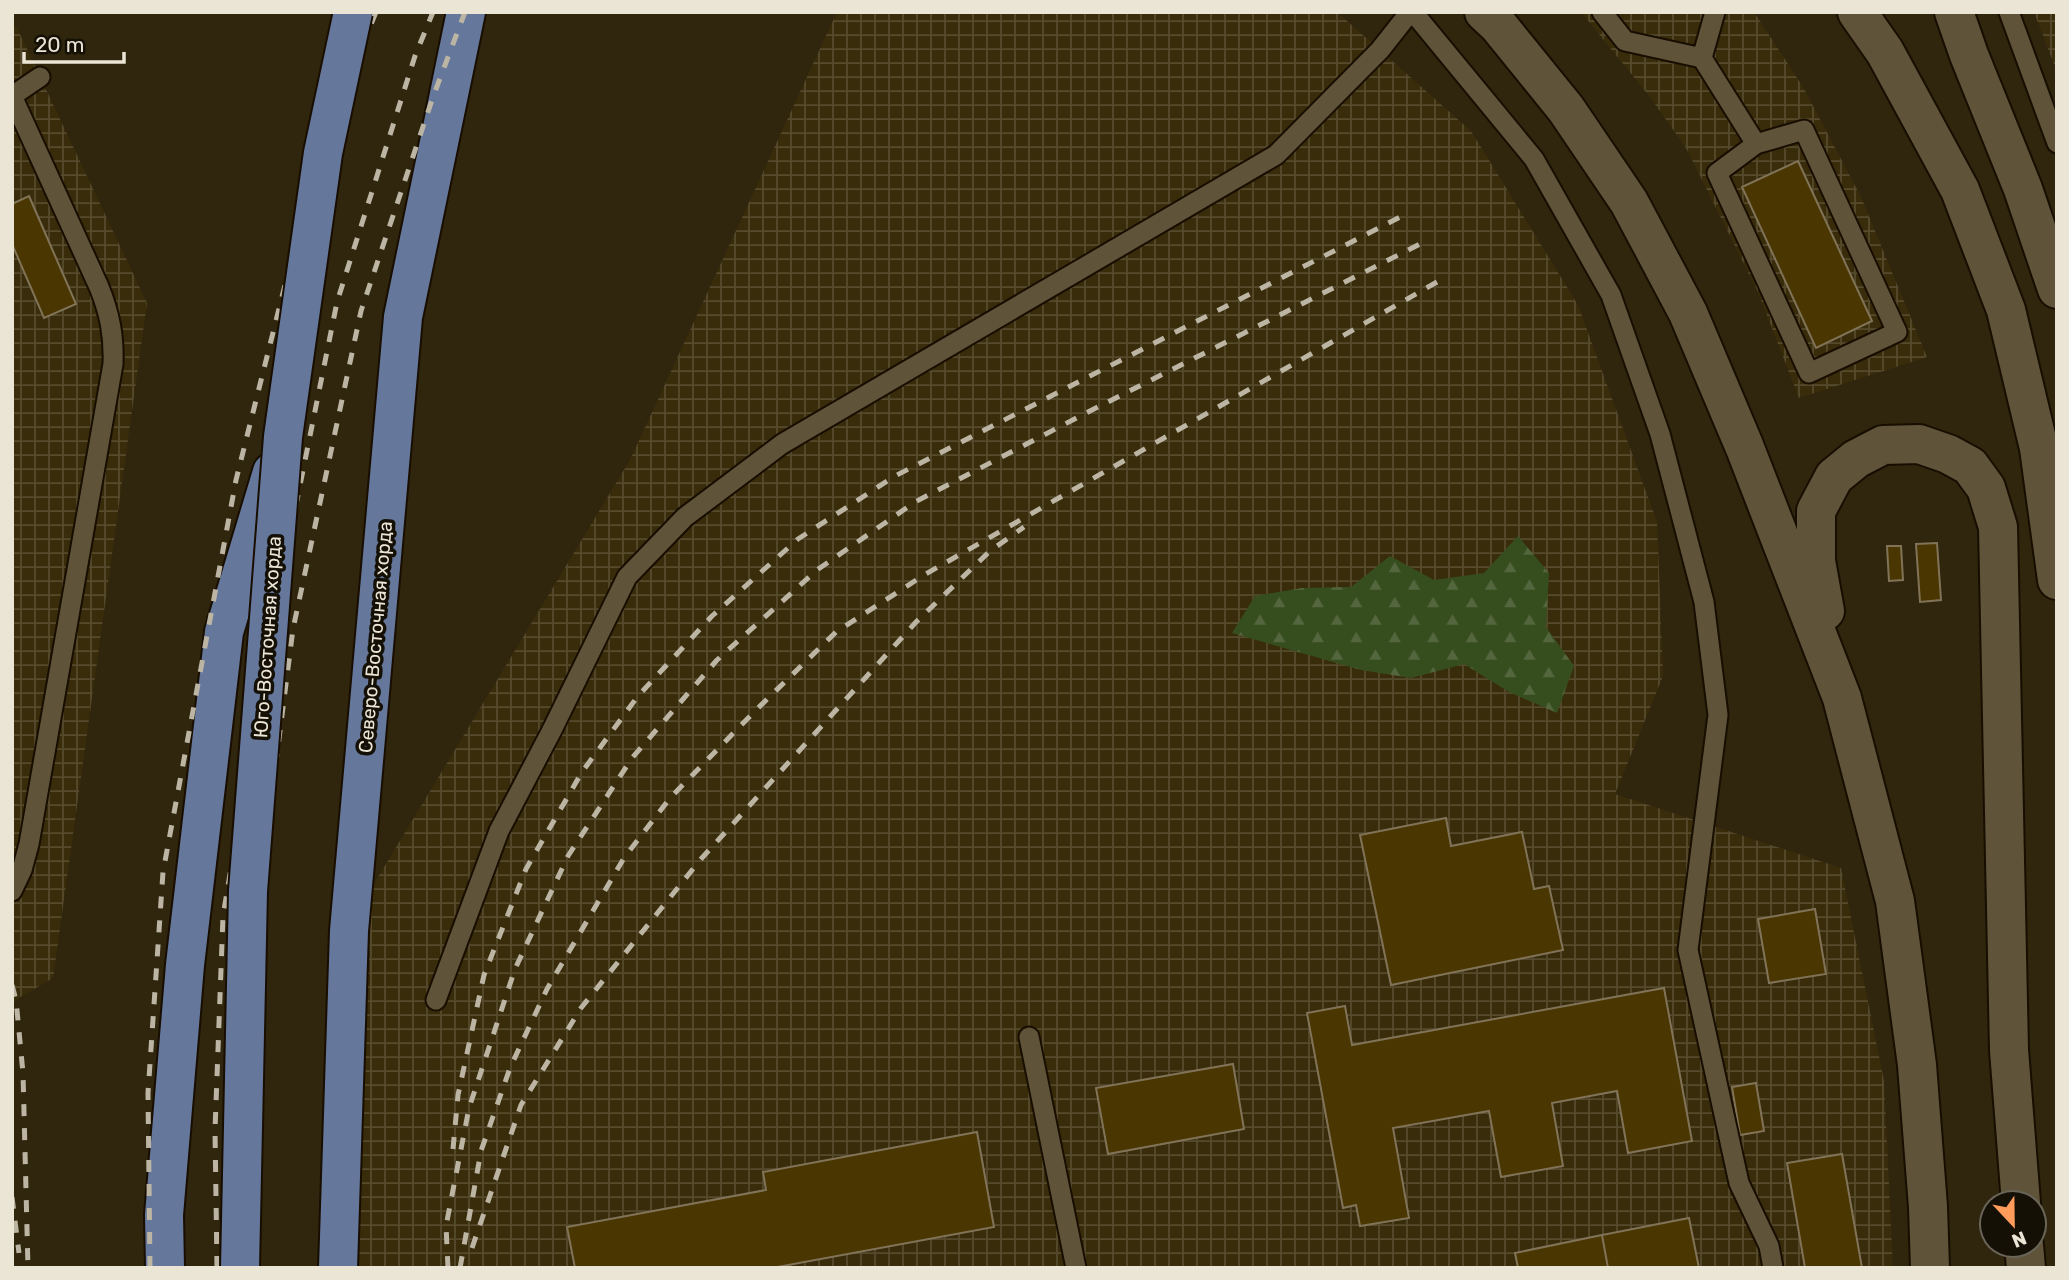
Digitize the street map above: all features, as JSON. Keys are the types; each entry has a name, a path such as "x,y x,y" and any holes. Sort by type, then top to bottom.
{"main road":[{"name":"Юго-Восточная хорда","path":"240,1268 247,891 283,437 323,153 353,12"},
{"name":"Северо-Восточная хорда","path":"338,1268 349,930 403,317 466,12"},
{"path":"1484,12 1498,25 1566,109 1629,202 1688,313 1745,448 1842,698"},
{"path":"1857,12 1885,52 1960,190 2006,310 2039,448 2057,580"},
{"path":"1954,12 2023,189 2057,289"},
{"path":"165,1268 164,1215 185,965 224,632 283,437"},
{"path":"1930,1268 1917,1065 1895,901 1842,698 1816,561 1816,511 1834,477 1856,459 1883,445 1919,444 1948,454 1970,466 1986,488 1998,527 2008,1050 2020,1189"}],"lane":[{"path":"436,1000 499,831 627,577 685,517 782,444 1276,155 1380,50 1411,12 1534,159 1611,295 1660,434 1704,602 1718,715 1688,950 1739,1184 1769,1246 1773,1268"},
{"path":"1601,12 1625,41 1702,58 1756,144"},
{"path":"1702,58 1715,12"},
{"path":"2009,12 2057,144"},
{"path":"12,891 22,870 29,844 113,364 114,342 110,318 99,288 12,96 40,77"},
{"path":"1804,130 1897,332 1809,373 1717,173 1756,144 1804,130"},
{"path":"1029,1037 1076,1268"}],"shaded area":[{"path":"837,12 1337,12 1471,131 1578,305 1657,522 1663,676 1615,794 1841,868 1884,1081 1893,1268 338,1268 363,902 630,460"},
{"path":"1581,12 1754,12 1803,87 1861,197 1927,357 1799,398 1758,292 1686,148 1650,97"},
{"path":"2034,12 2057,12 2057,72"},
{"path":"12,26 16,26 147,303 53,978 12,1002"}],"green space":[{"path":"1518,536 1549,573 1546,627 1574,666 1557,713 1509,692 1464,664 1411,678 1361,670 1232,633 1255,596 1302,588 1351,587 1390,556 1434,580 1484,573"}],"building":[{"path":"1798,161 1872,321 1816,348 1742,187"},
{"path":"29,196 76,304 44,318 12,244 12,204"},
{"path":"1937,543 1941,600 1920,602 1916,544"},
{"path":"1887,546 1901,546 1903,580 1889,581"},
{"path":"1446,818 1451,846 1522,832 1534,889 1549,886 1563,950 1391,985 1360,835"},
{"path":"1815,909 1826,974 1769,983 1758,919"},
{"path":"1664,988 1692,1141 1628,1153 1617,1091 1552,1103 1563,1166 1501,1177 1489,1111 1393,1128 1409,1218 1360,1226 1356,1205 1343,1208 1307,1013 1345,1006 1352,1045"},
{"path":"1233,1064 1244,1129 1108,1154 1096,1088"},
{"path":"1756,1083 1764,1131 1740,1135 1732,1087"},
{"path":"977,1132 994,1227 772,1268 575,1268 567,1227 766,1190 763,1172"},
{"path":"1842,1154 1862,1268 1805,1268 1787,1163"},
{"path":"1689,1218 1699,1268 1608,1268 1602,1235"},
{"path":"1602,1235 1608,1268 1518,1268 1515,1253"}],"railway":[{"path":"150,1268 148,1093 163,872 236,480 290,265 376,12"},
{"path":"217,1268 215,1130 223,916 272,624 337,302 415,56 433,12"},
{"path":"249,1268 247,1097 256,919 293,629 361,311 433,97 465,12"},
{"path":"453,1149 458,1095 484,975 526,869 582,772 638,696 712,616 798,539 895,476 1408,213"},
{"path":"448,1268 446,1226 469,1108 515,969 568,856 632,758 717,660 817,570 915,502 1424,242"},
{"path":"460,1268 481,1151 510,1068 547,989 624,858 670,798 755,711 836,632 924,575 1444,278"},
{"path":"472,1248 521,1105 581,1008 701,859 916,622 990,551 1024,527"},
{"path":"12,985 16,1000 23,1073 28,1268"},
{"path":"12,1197 19,1253"}]}
